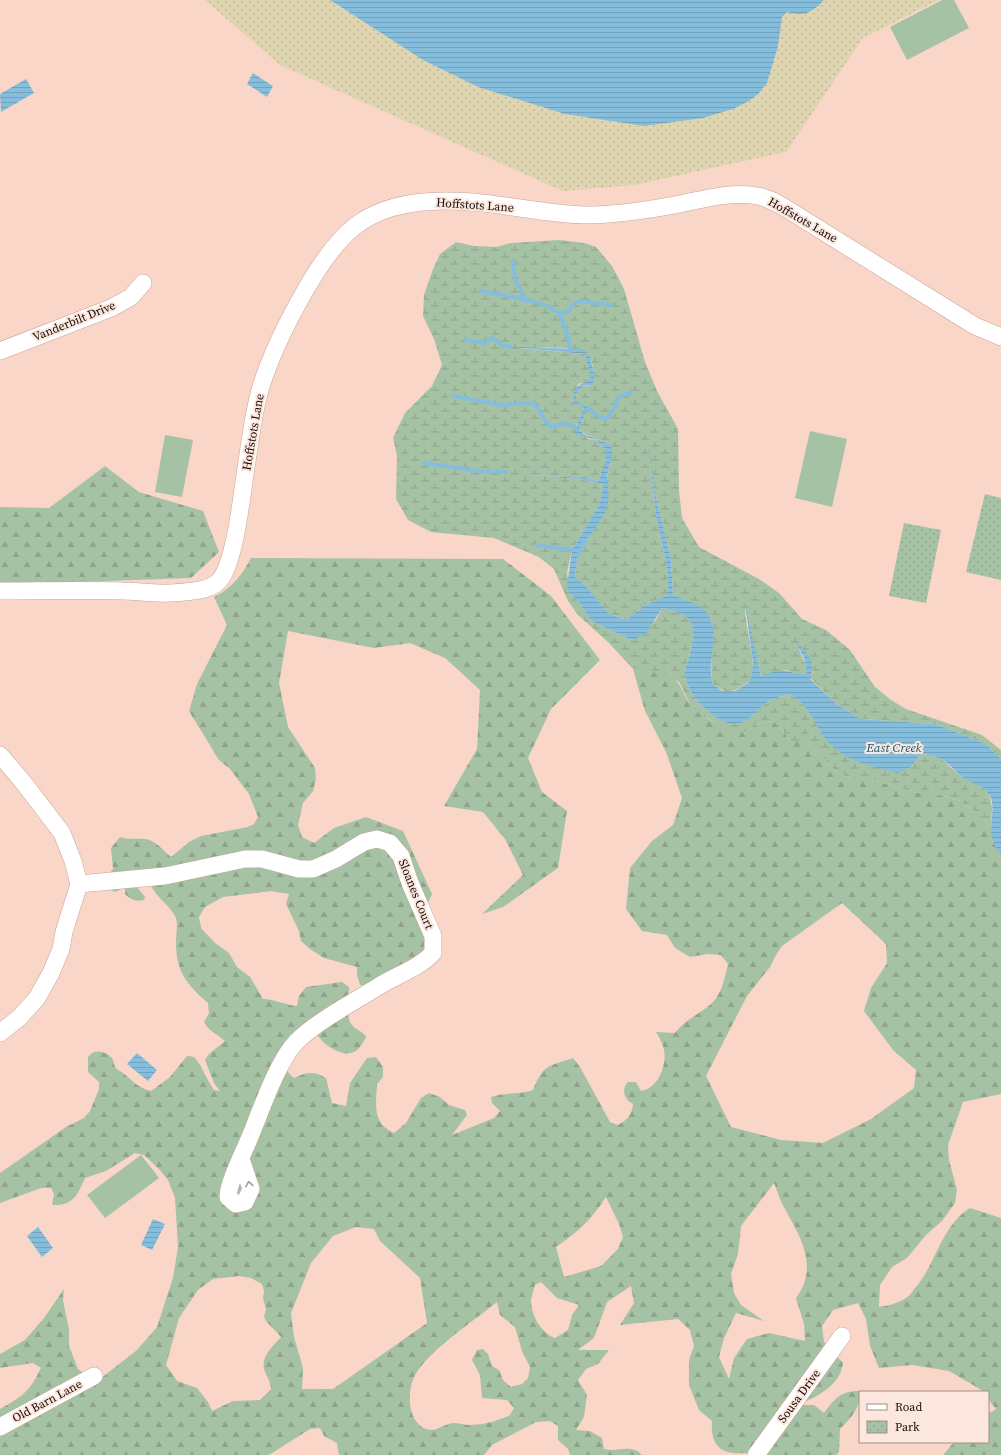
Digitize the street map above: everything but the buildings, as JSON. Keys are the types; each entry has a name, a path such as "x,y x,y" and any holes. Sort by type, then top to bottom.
{"street":[{"name":"Hoffstots Lane","path":"0,591 123,591 167,593 196,590 209,587 219,581 226,570 235,540 260,390 283,332 320,266 341,237 372,215 388,209 444,201 562,214 589,215 653,209 731,194 756,195 769,199 787,209 975,326 1001,337"},
{"name":"Vanderbilt Drive","path":"0,351 111,308 131,297 142,283"},
{"path":"0,755 23,782 62,833 73,861 79,884 64,932 61,949 51,973 37,998 20,1017 0,1033"},
{"name":"Sloanes Court","path":"79,884 166,876 245,859 262,859 298,869 313,869 336,859 364,842 377,839 390,843 401,856 410,883 433,936 433,953 424,962 396,976 326,1019 297,1042 289,1052 269,1089 241,1159"},
{"name":"Sousa Drive","path":"756,1455 842,1336"},
{"name":"Old Barn Lane","path":"0,1427 94,1376"}],"green space":[{"path":"942,0 954,0 969,28 907,60 890,27"},
{"path":"559,240 584,243 596,247 612,266 624,289 645,362 657,391 678,429 679,490 682,518 699,547 759,579 779,593 802,619 826,630 850,650 875,687 891,700 906,709 982,735 1001,750 1001,759 986,744 935,724 861,719 838,705 810,678 813,672 796,642 807,668 807,673 799,675 786,670 761,677 745,608 753,661 751,678 749,682 731,691 722,690 712,683 712,622 687,601 673,595 671,559 656,497 650,460 656,516 667,567 668,595 645,605 626,620 609,614 586,586 575,577 576,565 581,548 589,537 600,504 572,550 567,573 570,594 580,603 591,621 632,640 656,620 662,608 682,614 688,618 693,630 693,638 685,671 686,680 696,699 703,707 719,719 734,724 739,723 749,719 769,701 789,694 796,698 808,710 832,746 911,767 921,754 938,756 962,777 977,783 989,793 992,807 991,826 980,815 958,800 933,793 917,793 870,779 853,779 837,773 820,754 803,741 790,741 780,727 772,721 756,724 747,731 733,731 701,715 691,706 679,682 669,675 633,669 609,643 578,615 568,601 554,569 539,557 494,538 431,532 408,520 396,499 397,456 393,438 405,413 432,386 442,365 434,339 423,316 424,295 440,254 456,242 474,246 496,247 511,243","holes":["519,348 569,348 579,350 586,353 590,357 595,378 589,386 582,386 576,395 576,401 587,408 579,429 585,434 609,444 611,461 608,470 608,477 600,502 603,484 584,480 525,474 577,478 585,477 597,481 600,479 601,470 606,467 606,450 596,440 588,439 575,427 580,421 584,408 574,403 578,384 592,379 585,354"]},
{"path":"810,431 847,439 832,507 795,498"},
{"path":"165,435 193,440 182,497 155,492"},
{"path":"105,466 139,492 203,511 219,552 191,578 51,583 0,582 0,507 49,508"},
{"path":"985,494 1001,498 1001,580 966,572"},
{"path":"904,523 941,530 926,603 889,596"},
{"path":"251,558 503,559 551,596 600,660 551,709 528,758 542,792 567,811 558,868 503,907 482,914 523,875 505,839 483,812 444,806 477,749 480,690 445,658 410,643 374,648 288,631 279,683 288,727 315,768 316,779 313,791 303,803 298,825 302,837 314,843 334,828 366,817 403,831 432,894 421,919 427,942 425,953 367,986 360,985 357,975 357,967 324,958 301,941 299,931 286,904 289,894 271,891 223,897 205,907 199,917 201,928 215,943 229,953 237,967 250,977 263,999 297,1006 299,996 306,987 342,982 349,987 348,1012 350,1022 366,1037 358,1049 348,1054 336,1051 324,1043 315,1034 303,1030 286,1041 283,1045 281,1050 282,1061 287,1071 294,1078 303,1074 314,1073 326,1078 332,1103 346,1106 350,1083 367,1058 376,1057 383,1067 383,1077 377,1084 377,1112 382,1124 394,1133 406,1123 421,1098 429,1093 440,1097 449,1105 465,1110 467,1115 452,1135 494,1118 500,1111 492,1103 491,1097 533,1090 544,1070 552,1065 573,1058 580,1067 610,1122 618,1125 628,1117 632,1111 633,1104 627,1100 624,1094 628,1082 636,1082 641,1091 647,1089 657,1081 663,1069 665,1056 664,1050 660,1038 656,1032 675,1033 679,1028 711,1004 718,995 728,964 721,955 708,954 690,957 675,948 667,935 642,931 626,909 630,868 652,841 673,825 682,798 666,752 645,711 633,669 670,675 677,681 691,705 702,716 724,725 747,731 756,724 772,721 780,727 790,741 803,741 820,754 837,773 853,779 870,779 917,793 933,793 958,800 980,815 991,826 993,841 1001,854 1001,1094 963,1102 948,1145 949,1160 957,1190 955,1203 942,1221 926,1235 907,1258 892,1267 880,1285 879,1307 896,1303 909,1296 929,1267 952,1224 970,1208 1001,1218 1001,1455 943,1455 953,1443 989,1443 989,1413 996,1409 989,1400 989,1391 982,1391 949,1371 912,1365 879,1368 870,1346 866,1319 858,1303 833,1310 822,1326 824,1342 843,1363 838,1378 820,1394 798,1405 814,1405 824,1413 839,1396 848,1392 859,1391 859,1403 857,1408 840,1429 839,1452 836,1455 757,1455 748,1453 732,1453 721,1449 717,1446 713,1437 712,1421 699,1410 689,1385 689,1360 694,1346 690,1330 678,1319 620,1325 634,1303 631,1286 607,1302 594,1338 578,1350 609,1350 598,1364 586,1369 578,1380 587,1395 584,1417 576,1430 590,1431 602,1438 604,1449 629,1449 638,1451 642,1455 570,1455 568,1449 558,1440 558,1426 550,1421 536,1422 492,1445 484,1455 339,1455 337,1443 324,1436 320,1428 310,1429 269,1455 0,1455 0,1409 25,1393 41,1368 33,1363 0,1368 0,1354 25,1340 44,1318 64,1289 63,1300 69,1330 69,1346 78,1369 95,1383 137,1350 157,1327 173,1278 178,1247 175,1198 168,1180 144,1155 135,1153 106,1171 85,1178 77,1195 70,1202 59,1205 52,1205 54,1194 51,1188 41,1188 0,1203 0,1173 66,1127 84,1118 90,1111 99,1089 99,1082 88,1072 88,1057 90,1054 96,1052 106,1053 113,1059 117,1069 139,1086 151,1091 170,1077 187,1056 194,1057 214,1090 220,1091 214,1083 205,1060 209,1054 225,1041 208,1028 204,1022 209,1013 208,1003 194,990 184,977 181,970 178,962 176,943 176,918 151,886 145,884 135,885 145,897 144,900 136,901 125,894 125,887 115,892 108,889 107,877 113,869 111,848 120,837 152,841 171,857 189,842 201,836 248,827 254,824 258,817 249,794 230,769 219,760 189,711 197,684 227,625 214,597 226,590 240,575","holes":["842,903 886,944 887,963 871,988 864,1011 893,1050 916,1070 914,1088 871,1119 823,1143 781,1140 731,1127 706,1076 747,996 770,967 782,946","774,1183 782,1203 802,1242 805,1253 807,1264 806,1275 803,1286 796,1298 804,1324 805,1341 769,1333 747,1339 734,1358 729,1379 719,1357 724,1338 736,1313 764,1321 741,1305 734,1293 731,1274 738,1254 741,1226","606,1197 619,1224 623,1237 618,1249 601,1266 564,1277 556,1247 578,1230 595,1213","356,1227 374,1229 380,1241 420,1278 427,1323 333,1389 302,1389 303,1368 294,1337 291,1313 311,1263 333,1236","239,1276 251,1278 262,1284 264,1291 263,1298 266,1309 264,1317 281,1337 271,1348 265,1357 264,1362 265,1372 270,1382 271,1389 260,1400 233,1401 212,1411 208,1402 197,1388 177,1381 166,1365 179,1318 198,1290 213,1279","541,1282 557,1298 579,1305 572,1315 568,1330 555,1338 550,1336 541,1328 533,1312 531,1300 535,1285","497,1302 500,1315 515,1327 522,1351 530,1367 528,1378 522,1384 511,1387 503,1380 499,1370 492,1366 488,1354 483,1349 477,1350 472,1360 480,1375 482,1398 507,1400 514,1408 510,1415 495,1421 475,1425 451,1423 437,1429 431,1430 423,1428 413,1416 411,1409 410,1392 414,1377 421,1367 440,1347"]},
{"path":"141,1155 159,1178 105,1218 87,1195"}],"sand":[{"path":"205,0 330,0 423,60 796,0 939,0 863,38 786,152 634,185 563,191 280,65"}],"water":[{"path":"330,0 824,0 812,11 803,14 787,12 782,17 778,46 767,83 759,93 749,101 733,109 703,118 644,126 565,114 478,87 423,60"},
{"path":"253,73 273,86 267,97 247,84"},
{"path":"26,79 34,93 1,112 0,94"},
{"name":"East Creek","path":"511,347 583,349 590,356 595,378 592,385 582,386 576,395 576,401 588,407 579,429 584,434 609,444 612,451 612,458 608,471 609,498 607,507 599,523 580,550 575,577 586,586 609,614 626,620 645,605 668,595 667,567 656,516 648,441 656,497 671,559 673,595 689,601 704,610 712,622 714,636 711,666 712,683 722,691 735,691 748,683 752,675 753,663 745,603 761,677 777,671 787,671 799,674 807,673 804,658 795,641 810,658 812,673 810,679 838,705 861,719 935,724 986,744 1001,759 1001,854 994,845 991,835 992,803 988,793 982,787 963,778 943,760 934,756 921,754 911,767 897,773 854,760 839,752 826,740 809,712 797,699 789,694 769,701 749,719 734,724 727,723 703,707 693,695 686,680 685,671 693,638 693,630 688,618 682,614 662,608 646,634 632,640 591,621 580,603 570,594 567,586 572,550 600,503 603,484 584,480 506,472 577,478 585,477 597,481 600,479 601,470 606,466 606,450 596,440 575,434 577,424 584,408 574,403 573,398 575,390 591,378 585,354"},
{"path":"137,1053 157,1070 148,1081 127,1064"},
{"path":"153,1219 165,1224 152,1250 141,1245"},
{"path":"38,1227 53,1248 42,1257 27,1236"}],"waterway":[{"path":"513,261 515,279 526,301"},
{"path":"480,291 510,296 545,305 553,309 559,314 563,322 570,349"},
{"path":"559,314 570,310 572,305 580,301 611,305"},
{"path":"466,340 484,343 493,338 502,345 511,347"},
{"path":"588,407 596,415 606,419 614,409 619,396 631,393"},
{"path":"453,396 501,405 533,403 550,427 565,423 575,427"},
{"path":"424,463 477,471 506,472"},
{"path":"578,555 585,541"},
{"path":"537,545 572,550"}]}
